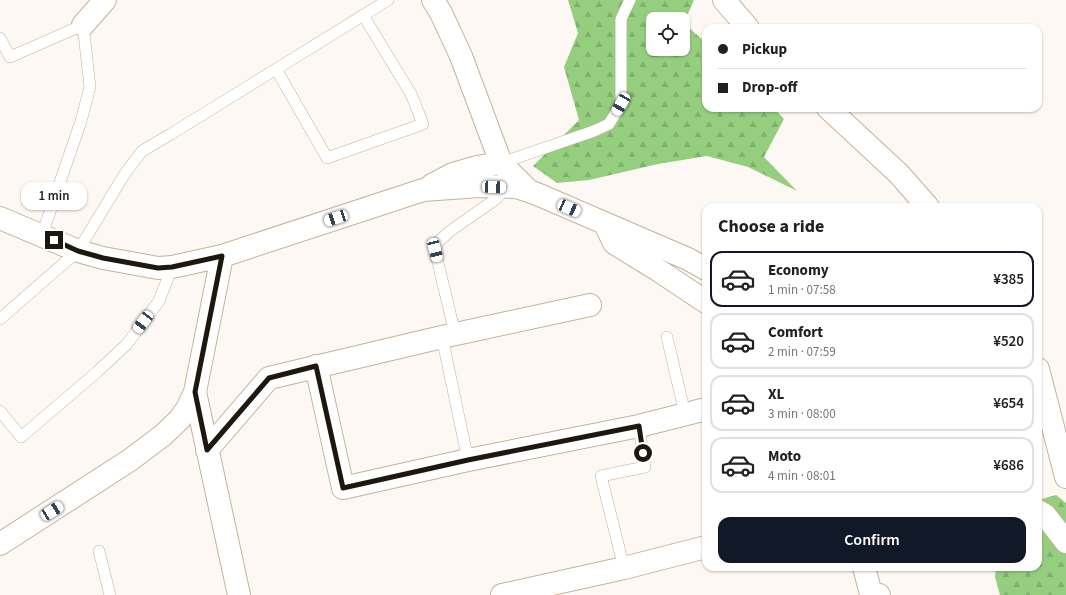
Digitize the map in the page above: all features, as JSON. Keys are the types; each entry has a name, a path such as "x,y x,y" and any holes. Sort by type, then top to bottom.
{"street":[{"path":"83,25 105,0"},
{"path":"433,0 441,13 461,56 501,164 529,190"},
{"path":"724,0 745,24"},
{"path":"832,112 899,174 924,203"},
{"path":"0,218 78,251 134,265 158,268 172,267 222,256 422,190 453,174 477,167 501,164"},
{"path":"422,190 480,186 516,187 529,190 688,259 702,267"},
{"path":"606,224 614,243 702,299"},
{"path":"0,544 117,468 162,436 179,420 187,409 195,392 222,256"},
{"path":"207,450 269,378 316,366 590,305"},
{"path":"316,366 343,488 468,460 639,426 696,411"},
{"path":"1042,384 1066,477"},
{"path":"195,392 239,595"},
{"path":"1042,513 1045,515 1066,542"},
{"path":"502,595 624,568 702,548"},
{"path":"865,571 871,594 879,595"}],"lane":[{"path":"0,319 78,251 124,175 142,151 388,0"},
{"path":"501,164 610,124 621,104 621,19 630,0"},
{"path":"276,69 327,158 423,124 411,94 363,16"},
{"path":"0,38 10,57 83,25 90,87 81,121 42,235"},
{"path":"468,460 435,250 438,242 450,231 496,199 506,187"},
{"path":"0,411 21,437 98,372 127,344 159,301 172,267"},
{"path":"667,337 696,411"},
{"path":"624,568 601,476 645,467 639,426"},
{"path":"99,551 110,595"}],"green space":[{"path":"568,0 694,0 689,12 646,12 646,56 690,56 690,29 702,39 702,112 778,112 784,119 764,157 797,191 748,167 707,156 658,164 589,180 557,183 533,166 579,120 564,67 578,33"},
{"path":"1056,495 1066,503 1066,595 1000,595 995,577 996,571 1042,571 1042,499"}],"route":[{"path":"54,240 78,251 103,258 134,265 158,268 172,267 222,256 195,392 207,450 269,378 316,366 343,488 468,460 639,426 643,453"}]}
